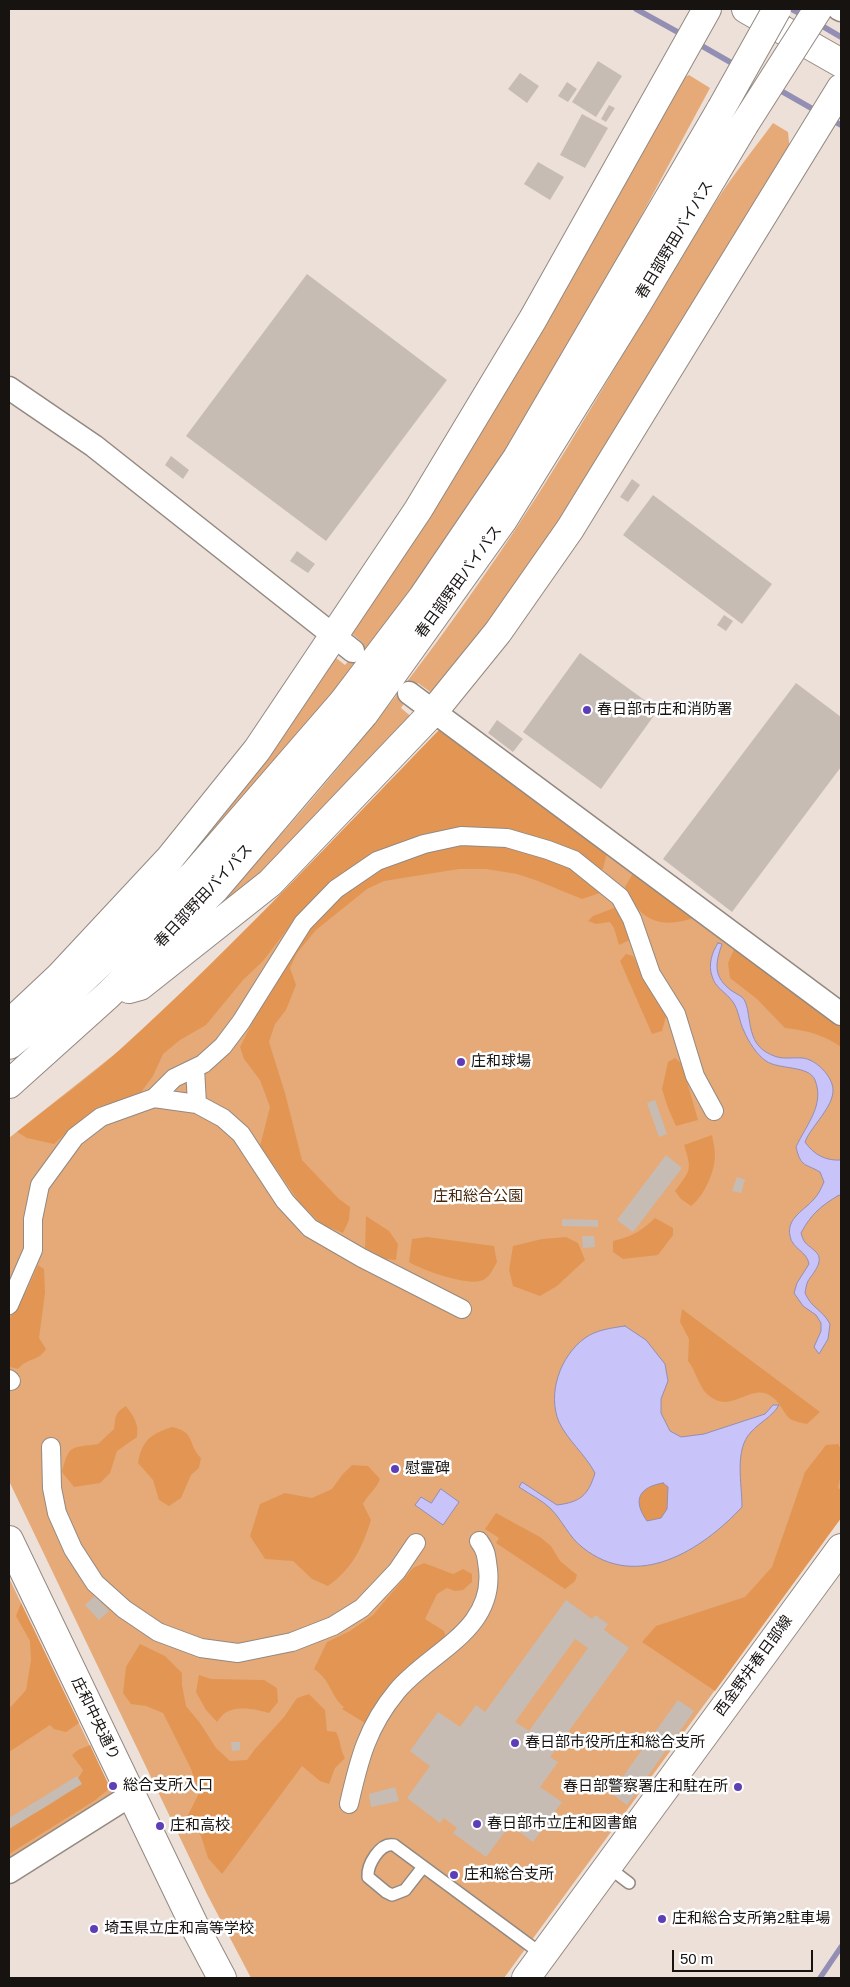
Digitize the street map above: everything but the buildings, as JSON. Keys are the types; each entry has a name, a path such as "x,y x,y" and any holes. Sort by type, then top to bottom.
{"main road":[{"path":"746,9 841,63"},
{"name":"春日部野田バイパス","path":"9,1046 38,1022 194,874 343,702 422,598 517,458 778,9"},
{"name":"春日部野田バイパス","path":"9,1084 108,995 215,888 364,714 503,520 744,125 818,9"},
{"path":"9,1024 60,977 170,858 343,642 418,510 513,352 701,19"},
{"path":"108,995 140,986 270,883 434,712 498,632 570,530 833,106"},
{"name":"庄和中央通り","path":"9,1540 131,1795 222,1978"},
{"name":"西金野井春日部線","path":"526,1978 542,1955 619,1875 841,1548"}],"street":[{"path":"9,388 94,446 343,642"},
{"path":"409,693 841,1014"},
{"path":"9,1305 32,1250 33,1219 40,1185 75,1137 102,1117 154,1098 174,1078 203,1064 223,1046 241,1022 303,923 336,889 376,861 424,844 461,836 507,838 574,860 620,897 632,919 650,974 676,1014 696,1076 714,1111"},
{"path":"195,1068 197,1104"},
{"path":"154,1098 197,1104 223,1118 241,1134 285,1201 310,1228 362,1258 462,1309"},
{"path":"51,1446 52,1488 57,1513 72,1549 95,1583 124,1609 158,1632 202,1648 238,1653 292,1642 333,1626 362,1608 397,1571 416,1543"},
{"path":"349,1804 358,1763 367,1736 396,1692 416,1671 457,1640 475,1619 485,1601 489,1580 486,1551 479,1541"},
{"path":"9,1872 131,1795"}],"lane":[{"path":"423,1866 405,1890 392,1895 368,1877 370,1865 382,1848 390,1844 423,1866 542,1955"}],"green space":[{"path":"689,75 710,88 596,300 509,449 431,564 312,720 179,871 9,1033 331,654 345,665 363,643 348,630 675,82"},
{"path":"773,123 788,132 790,152 532,572 433,694 418,683 401,708 414,719 244,891 165,957 214,908 307,804 352,751 438,641 543,487 715,203"},
{"name":"庄和総合公園","path":"442,727 841,1025 841,1518 504,1978 251,1978 207,1894 9,1481 9,1138 125,1046 212,964"},
{"path":"9,1578 115,1798 9,1865"}],"shaded area":[{"path":"442,727 608,849 603,869 595,869 570,852 539,837 499,830 460,829 403,841 361,860 337,878 289,927 263,961 243,980 206,1025 180,1040 163,1054 153,1076 139,1095 98,1107 54,1144 27,1138 17,1132 100,1067 208,967"},
{"path":"478,844 528,852 562,863 590,881 600,893 582,899 517,874 486,869 459,869 384,881 367,889 316,930 297,953 290,968 296,985 286,1010 275,1024 269,1042 285,1093 302,1160 339,1199 350,1207 349,1220 343,1233 321,1224 300,1203 260,1146 270,1107 260,1080 244,1059 240,1047 281,965 324,910 374,871 406,858 443,848"},
{"path":"635,870 696,917 672,923 653,920 644,915 637,908 625,887"},
{"path":"614,908 625,915 632,939 619,945 614,928 610,922 596,924 588,921 593,916"},
{"path":"718,943 722,944 717,964 721,981 742,997 745,1002 752,1032 759,1046 776,1057 802,1058 813,1061 822,1069 832,1084 833,1089 830,1103 805,1142 821,1156 841,1160 841,1196 839,1195 817,1211 801,1233 805,1242 816,1252 819,1259 817,1267 807,1282 805,1293 830,1324 828,1339 819,1354 814,1347 821,1331 821,1323 816,1315 803,1306 794,1293 797,1283 809,1264 790,1236 793,1219 816,1197 824,1182 820,1172 802,1162 796,1147 816,1106 818,1098 815,1080 807,1072 778,1066 766,1061 753,1048 742,1027 735,1005 713,980 710,967 711,959"},
{"path":"735,947 841,1025 841,1047 828,1039 814,1034 785,1028 757,999 730,978 728,963"},
{"path":"626,954 633,956 666,1016 662,1031 652,1034 620,961"},
{"path":"675,1058 682,1064 698,1120 676,1126 662,1089 668,1062"},
{"path":"712,1135 715,1162 711,1176 696,1202 691,1206 681,1199 675,1191 687,1174 689,1165 684,1145"},
{"path":"366,1216 389,1231 398,1244 396,1260 385,1259 365,1248"},
{"path":"655,1218 673,1228 673,1235 658,1255 623,1259 613,1252 613,1241 636,1233"},
{"path":"427,1237 494,1246 497,1262 488,1276 480,1281 464,1281 433,1273 409,1262 412,1239"},
{"path":"566,1237 578,1243 585,1260 557,1286 540,1296 513,1286 509,1270 513,1246 542,1239"},
{"path":"38,1265 44,1269 45,1293 39,1338 46,1349 40,1356 25,1363 18,1369 10,1367 9,1364 9,1321 13,1310 27,1290"},
{"path":"682,1309 820,1412 807,1424 789,1418 777,1401 769,1395 754,1393 724,1402 716,1400 707,1394 688,1361 689,1339 680,1322"},
{"path":"625,1326 646,1340 665,1364 668,1381 661,1399 661,1413 670,1431 681,1437 704,1434 765,1414 773,1405 779,1405 773,1413 751,1432 742,1448 740,1467 742,1507 708,1538 688,1550 668,1560 646,1565 625,1566 603,1560 582,1547 555,1513 540,1500 519,1487 522,1482 557,1505 577,1500 586,1492 595,1473 559,1422 554,1400 555,1388 558,1376 569,1355 585,1338 604,1330","holes":["663,1483 668,1487 667,1509 661,1518 647,1521 642,1514 639,1501 643,1491"]},
{"path":"126,1406 135,1420 137,1437 117,1451 110,1473 100,1483 74,1487 62,1472 70,1451 77,1447 98,1444 114,1429 117,1413"},
{"path":"172,1427 180,1429 188,1435 201,1458 199,1468 191,1475 181,1498 169,1506 159,1500 153,1480 138,1463 145,1443 158,1432"},
{"path":"838,1444 842,1454 838,1488 841,1490 841,1518 715,1691 642,1642 656,1626 745,1597 772,1567 805,1472 826,1445"},
{"path":"352,1465 368,1466 380,1479 363,1504 371,1520 364,1540 356,1557 344,1572 328,1586 312,1579 293,1561 265,1559 250,1536 260,1504 285,1493 312,1498 332,1489"},
{"path":"663,1483 668,1487 667,1509 661,1518 647,1521 640,1507 640,1496 648,1488"},
{"path":"441,1489 459,1502 443,1525 415,1505 421,1497 431,1503"},
{"path":"496,1513 540,1537 551,1546 560,1561 577,1575 575,1581 565,1589 496,1543 499,1538 485,1529"},
{"path":"424,1563 453,1574 463,1569 472,1574 472,1582 463,1590 455,1591 447,1588 437,1594 425,1619 444,1631 446,1637 393,1682 365,1723 342,1709 344,1707 339,1703 328,1683 314,1669 327,1642 350,1631 373,1615 413,1568"},
{"path":"21,1603 79,1723 66,1732 54,1729 50,1725 9,1752 9,1709 26,1690 31,1660 30,1641 16,1616"},
{"path":"140,1644 165,1656 182,1673 186,1706 200,1723 216,1748 230,1761 247,1760 284,1717 297,1698 309,1694 325,1710 327,1731 336,1732 338,1735 345,1758 335,1768 329,1784 320,1781 302,1766 222,1874 208,1858 201,1836 188,1815 199,1793 191,1769 163,1713 146,1706 131,1704 123,1693 126,1667"},
{"path":"199,1675 211,1679 264,1680 277,1688 278,1702 269,1713 253,1709 235,1709 225,1713 217,1722 206,1710 196,1692"},
{"path":"90,1745 110,1788 94,1801 9,1854 9,1826 51,1804 69,1789 83,1770 72,1755"}],"waterway":[{"path":"636,9 683,35"},
{"path":"791,9 805,16"},
{"path":"817,23 841,37"},
{"path":"695,42 737,66"},
{"path":"776,88 818,112"},
{"path":"830,119 841,125"},
{"path":"820,1978 841,1947"}],"place":[{"name":"春日部市庄和消防署","path":"587,710"},
{"name":"庄和球場","path":"461,1062"},
{"name":"慰霊碑","path":"395,1469"},
{"name":"春日部市役所庄和総合支所","path":"515,1743"},
{"name":"総合支所入口","path":"113,1786"},
{"name":"春日部警察署庄和駐在所","path":"738,1787"},
{"name":"春日部市立庄和図書館","path":"477,1824"},
{"name":"庄和高校","path":"160,1826"},
{"name":"庄和総合支所","path":"454,1875"},
{"name":"庄和総合支所第2駐車場","path":"662,1919"},
{"name":"埼玉県立庄和高等学校","path":"94,1929"}]}
